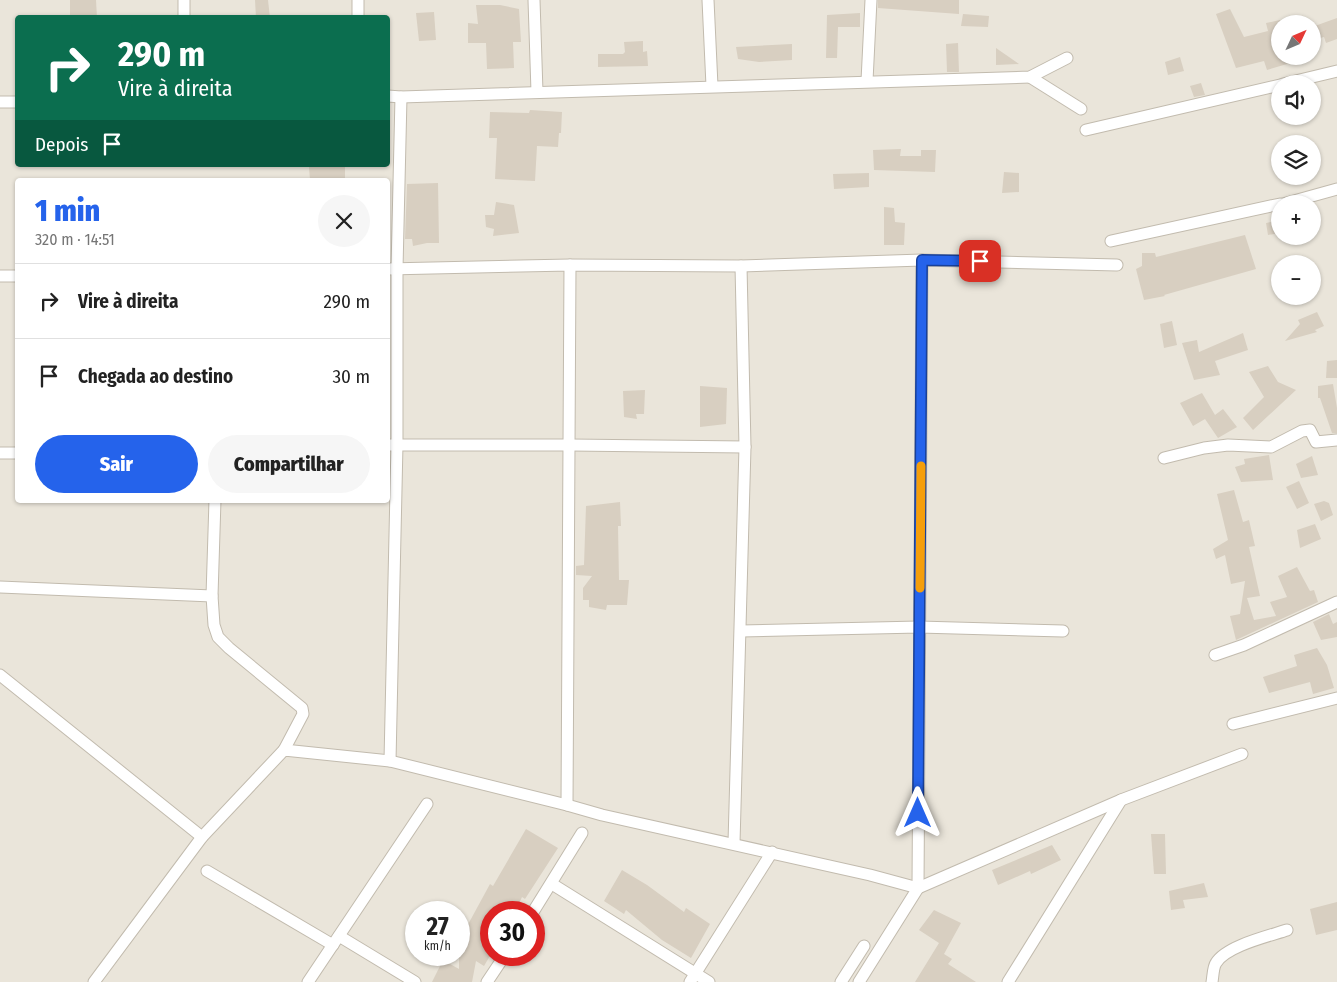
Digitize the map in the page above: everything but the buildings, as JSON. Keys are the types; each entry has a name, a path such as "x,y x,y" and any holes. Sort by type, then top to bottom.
{"street":[{"path":"184,0 184,15"},
{"path":"358,0 358,15"},
{"path":"534,0 537,92"},
{"path":"708,0 712,86"},
{"path":"867,81 871,0"},
{"path":"390,96 1030,77 1067,58"},
{"path":"1320,75 1337,71"},
{"path":"1030,77 1081,109"},
{"path":"1086,130 1271,87"},
{"path":"390,761 392,269 401,97"},
{"path":"0,102 15,102"},
{"path":"1315,195 1337,189"},
{"path":"1111,241 1271,206"},
{"path":"392,269 570,265 741,266 922,260 1117,265"},
{"path":"859,982 918,888 922,260"},
{"path":"567,805 570,265"},
{"path":"734,844 745,448 741,266"},
{"path":"0,276 15,276"},
{"path":"1164,458 1228,445 1271,447 1302,431 1310,430 1316,442 1337,440"},
{"path":"392,445 570,445 745,448"},
{"path":"0,452 15,453"},
{"path":"94,982 202,837 284,750 303,714 302,708 218,637 214,626 212,596 215,503"},
{"path":"0,587 212,596"},
{"path":"1215,655 1244,645 1337,602"},
{"path":"741,631 920,627 1063,631"},
{"path":"0,675 202,837"},
{"path":"1233,724 1337,698"},
{"path":"284,750 390,761 602,815 772,852 918,888 1121,800 1242,754"},
{"path":"1009,982 1121,800"},
{"path":"308,982 427,804"},
{"path":"540,901 582,833"},
{"path":"692,978 772,852"},
{"path":"207,871 415,982"},
{"path":"552,884 692,978 709,982"},
{"path":"1212,982 1216,963 1229,951 1249,942 1287,930"},
{"path":"841,982 864,946"},
{"path":"487,982 498,966"}],"shaded area":[{"path":"0,0 1337,0 1337,982 0,982"}],"slow traffic":[{"path":"920,588 921,466"}],"route":[{"path":"918,813 922,260 980,261"}]}
